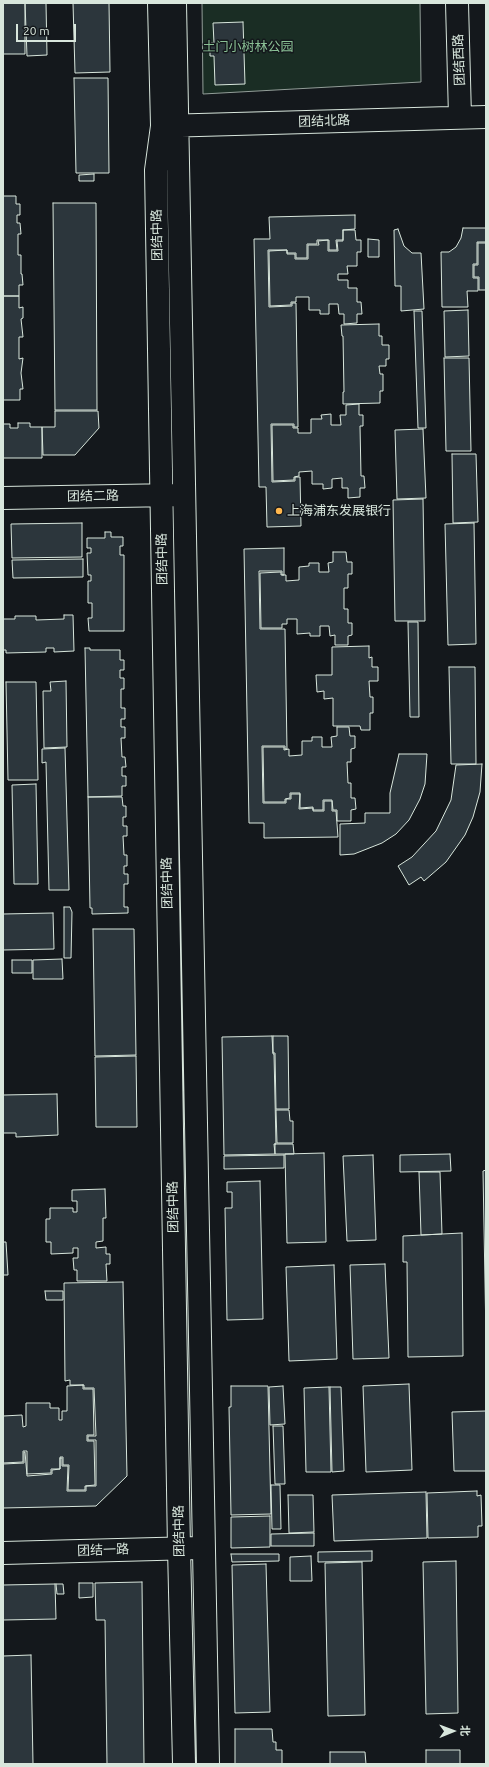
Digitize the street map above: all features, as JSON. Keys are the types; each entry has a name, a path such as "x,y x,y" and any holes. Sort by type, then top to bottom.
{"street":[{"name":"团结中路","path":"159,3 170,126 184,495 208,1764"},
{"name":"团结中路","path":"175,3 170,126 156,170 179,1548 184,1764"},
{"name":"团结西路","path":"457,3 460,117"},
{"name":"团结北路","path":"170,126 486,117"},
{"name":"团结二路","path":"3,498 184,495"},
{"name":"团结一路","path":"3,1553 204,1548"}],"green space":[{"name":"土门小树林公园","path":"202,3 420,3 421,82 203,94"}],"building":[{"path":"3,3 25,3 25,54 3,54"},
{"path":"25,3 46,3 47,55 27,56"},
{"path":"73,3 109,3 110,72 75,73"},
{"path":"243,22 245,84 215,85 214,56 210,56 210,43 214,43 213,23"},
{"path":"74,78 108,78 109,173 76,173"},
{"path":"94,174 94,181 79,181 79,175"},
{"path":"3,196 16,196 16,204 20,204 20,215 17,215 17,223 20,223 21,234 18,234 18,255 21,255 21,274 23,285 19,285 19,296 3,296"},
{"path":"53,203 96,203 97,410 55,410"},
{"path":"355,215 355,229 343,230 343,240 336,240 337,250 329,250 329,240 317,240 317,244 307,244 307,258 296,258 296,253 287,253 287,250 268,250 269,307 292,306 292,303 296,303 298,427 294,427 294,424 271,424 272,482 295,481 295,477 300,477 301,526 267,527 266,487 259,487 254,239 270,239 269,217"},
{"path":"463,228 486,228 486,242 477,242 477,264 473,264 473,278 478,278 478,291 467,291 468,307 442,307 441,252 449,252 456,247 461,238"},
{"path":"398,229 404,246 412,253 421,253 424,309 401,311 401,286 395,286 394,230"},
{"path":"343,230 355,230 356,240 361,240 361,252 357,252 357,266 347,266 348,274 338,274 338,280 348,280 348,288 357,288 357,302 361,302 362,314 357,314 357,323 344,324 344,314 339,314 338,304 329,304 329,314 320,314 320,310 309,310 309,297 296,297 296,302 291,302 291,305 270,306 269,251 287,250 287,254 295,254 295,259 308,259 308,245 319,245 318,241 328,240 328,251 338,251 337,241 343,241"},
{"path":"368,239 379,240 379,257 368,257"},
{"path":"478,243 486,243 486,290 479,290 479,277 474,277 474,265 478,265"},
{"path":"3,296 19,296 19,308 23,307 23,318 21,319 23,337 19,337 19,359 23,358 21,373 23,389 20,389 20,400 3,400"},
{"path":"468,310 469,356 445,357 444,311"},
{"path":"414,311 422,311 426,428 418,428"},
{"path":"379,324 379,336 382,336 382,345 389,345 389,359 386,359 386,366 379,366 380,374 383,374 383,391 380,391 380,403 343,404 343,336 341,325"},
{"path":"444,358 469,358 471,451 446,451"},
{"path":"359,404 359,415 363,415 363,426 360,426 361,476 364,476 365,488 360,488 360,497 348,498 348,488 342,488 342,478 332,479 332,488 323,489 323,484 312,484 312,471 299,472 299,476 294,477 294,480 273,481 272,425 293,425 293,428 298,428 298,433 311,433 311,419 322,419 321,415 331,414 331,425 341,425 340,415 346,415 346,405"},
{"path":"55,411 98,411 99,428 75,455 43,455 42,427 55,427"},
{"path":"18,423 30,423 30,427 42,427 42,458 3,458 3,424 10,424 10,428 18,428"},
{"path":"423,429 426,498 397,499 395,430"},
{"path":"452,454 476,454 478,522 453,523"},
{"path":"423,499 425,621 395,621 393,500"},
{"path":"82,523 82,557 12,558 11,524"},
{"path":"474,523 476,644 448,645 445,524"},
{"path":"105,532 111,532 111,537 123,537 123,546 120,546 120,555 124,555 124,631 89,631 88,618 92,618 92,603 88,603 88,581 91,581 91,575 88,575 87,553 91,553 91,548 87,548 87,538 105,538"},
{"path":"284,548 284,575 282,575 282,571 259,571 260,629 285,629 287,749 285,749 285,746 262,746 263,803 286,803 286,799 291,799 291,794 300,794 299,809 313,808 313,811 324,811 324,801 332,801 332,811 336,811 338,837 264,838 264,823 249,823 244,549"},
{"path":"333,552 346,552 347,562 352,562 352,574 348,574 348,588 344,588 344,609 348,609 348,623 352,623 352,635 348,636 348,645 335,645 335,635 330,636 329,626 320,626 320,636 310,636 310,633 297,634 297,619 287,619 287,624 282,624 282,628 261,628 260,573 281,572 281,575 286,575 286,581 299,580 299,567 309,566 309,563 319,563 319,572 329,572 328,563 333,562"},
{"path":"83,559 83,577 13,578 12,560"},
{"path":"64,615 73,615 74,651 54,652 54,648 46,648 46,652 6,653 6,650 3,650 3,619 15,619 15,616 36,616 36,620 64,619"},
{"path":"408,622 418,622 419,717 410,717"},
{"path":"369,646 369,658 372,657 372,667 378,667 378,681 369,681 370,697 373,697 373,713 370,713 370,730 361,730 360,726 333,726 333,698 324,699 324,691 317,692 316,675 332,675 332,647"},
{"path":"85,648 90,648 90,650 120,650 120,660 124,660 124,670 120,670 120,678 124,678 124,689 121,689 121,708 125,708 125,719 121,719 121,727 125,727 125,738 121,738 122,757 125,757 126,767 122,767 122,776 126,776 126,786 122,786 122,796 88,797"},
{"path":"449,667 475,667 476,764 451,764"},
{"path":"66,681 67,747 44,748 43,691 51,691 50,682"},
{"path":"6,682 36,682 38,780 8,780"},
{"path":"337,727 349,727 350,736 355,736 355,748 351,749 351,762 347,762 348,783 351,783 351,798 355,798 356,809 351,810 351,821 337,821 337,810 333,810 332,800 323,800 323,810 313,810 313,807 300,808 300,793 290,793 290,798 285,799 285,802 264,802 263,747 284,747 284,750 289,749 289,756 302,755 302,741 312,741 312,737 322,737 322,747 332,747 331,737 337,736"},
{"path":"65,748 69,890 49,890 46,762 42,763 42,749"},
{"path":"399,754 427,754 425,784 420,799 409,820 396,834 382,843 354,854 340,855 340,824 365,823 365,813 390,813 390,793"},
{"path":"482,764 480,792 473,817 465,835 446,862 424,881 421,877 409,885 398,866 412,857 436,831 451,800 456,765"},
{"path":"36,784 38,884 14,884 12,785"},
{"path":"88,797 122,797 123,806 126,806 126,817 123,817 123,826 127,826 127,836 123,836 124,855 127,855 127,866 124,866 124,874 128,874 128,884 124,884 124,907 128,907 128,913 92,914 92,908 90,908"},
{"path":"64,907 70,907 72,912 71,958 64,958"},
{"path":"53,913 54,949 3,950 3,914"},
{"path":"93,929 134,929 136,1055 95,1056"},
{"path":"62,959 63,979 33,979 33,960"},
{"path":"12,960 32,960 32,973 12,973"},
{"path":"272,1036 274,1054 275,1154 224,1155 222,1037"},
{"path":"273,1036 288,1036 289,1109 276,1109 275,1053 273,1053"},
{"path":"136,1056 137,1127 96,1127 95,1057"},
{"path":"57,1094 58,1135 16,1137 16,1133 3,1133 3,1095"},
{"path":"276,1110 289,1110 290,1121 293,1121 293,1143 277,1143"},
{"path":"275,1144 293,1144 294,1154 275,1154"},
{"path":"324,1153 326,1242 287,1243 285,1154"},
{"path":"450,1154 451,1171 400,1172 400,1155"},
{"path":"284,1155 284,1168 224,1169 224,1156"},
{"path":"373,1155 376,1240 347,1241 343,1156"},
{"path":"486,1170 486,1339 483,1171"},
{"path":"419,1172 440,1172 442,1234 421,1235"},
{"path":"260,1181 263,1319 227,1320 225,1208 232,1208 232,1192 227,1192 227,1182"},
{"path":"105,1189 106,1218 103,1218 103,1241 96,1242 96,1248 106,1247 106,1254 110,1254 110,1264 106,1264 107,1281 77,1281 77,1270 74,1270 73,1258 78,1258 78,1248 73,1248 73,1253 51,1254 51,1242 46,1242 46,1219 50,1219 50,1208 73,1208 73,1212 77,1212 77,1201 72,1201 72,1190"},
{"path":"462,1233 463,1356 408,1357 407,1262 403,1262 403,1236"},
{"path":"3,1242 6,1242 8,1275 3,1275"},
{"path":"385,1264 389,1358 353,1359 350,1265"},
{"path":"334,1265 337,1359 289,1361 286,1267"},
{"path":"123,1282 127,1476 96,1506 3,1508 3,1464 24,1463 24,1452 27,1476 52,1474 52,1470 60,1469 60,1458 62,1458 62,1466 68,1466 67,1491 86,1491 86,1486 96,1486 96,1440 88,1440 88,1436 96,1436 94,1388 84,1388 84,1385 70,1385 70,1380 65,1381 64,1283"},
{"path":"45,1291 63,1291 63,1300 46,1300"},
{"path":"409,1384 412,1470 366,1472 363,1386"},
{"path":"83,1385 83,1389 93,1389 94,1435 87,1435 87,1441 94,1441 95,1485 85,1486 85,1490 68,1490 69,1465 63,1465 63,1457 60,1457 60,1469 51,1469 51,1473 27,1474 27,1451 23,1451 23,1462 3,1463 3,1416 22,1415 23,1427 26,1426 26,1403 50,1403 50,1408 59,1408 59,1420 62,1420 62,1411 67,1411 67,1386"},
{"path":"231,1386 268,1386 271,1514 231,1515 229,1407 231,1407"},
{"path":"283,1386 285,1424 270,1425 269,1387"},
{"path":"329,1387 331,1472 306,1472 304,1388"},
{"path":"330,1387 341,1387 344,1471 332,1472"},
{"path":"486,1411 486,1471 454,1471 452,1412"},
{"path":"273,1426 283,1426 285,1484 275,1484"},
{"path":"271,1485 280,1485 281,1529 272,1529"},
{"path":"477,1491 477,1496 481,1495 482,1526 478,1526 478,1537 428,1538 427,1493"},
{"path":"426,1492 427,1538 334,1541 332,1495"},
{"path":"288,1495 313,1495 314,1532 289,1533"},
{"path":"270,1516 270,1547 231,1548 231,1517"},
{"path":"314,1533 314,1546 271,1546 271,1534"},
{"path":"372,1551 372,1561 318,1562 318,1552"},
{"path":"231,1554 279,1554 279,1561 232,1562"},
{"path":"311,1556 312,1581 290,1581 290,1557"},
{"path":"456,1561 458,1713 426,1714 423,1562"},
{"path":"362,1562 365,1715 328,1716 325,1563"},
{"path":"266,1564 270,1712 235,1713 232,1565"},
{"path":"142,1582 144,1764 107,1764 105,1620 96,1620 95,1583"},
{"path":"79,1583 93,1583 93,1597 79,1598"},
{"path":"55,1584 56,1619 3,1620 3,1585"},
{"path":"56,1584 63,1584 64,1594 57,1594"},
{"path":"31,1655 33,1764 3,1764 3,1656"},
{"path":"235,1729 272,1729 273,1742 276,1742 276,1750 282,1750 282,1764 235,1764"},
{"path":"426,1750 460,1750 460,1764 426,1764"},
{"path":"330,1752 365,1752 366,1764 330,1764"}],"place":[{"name":"上海浦东发展银行","path":"279,511"}]}
